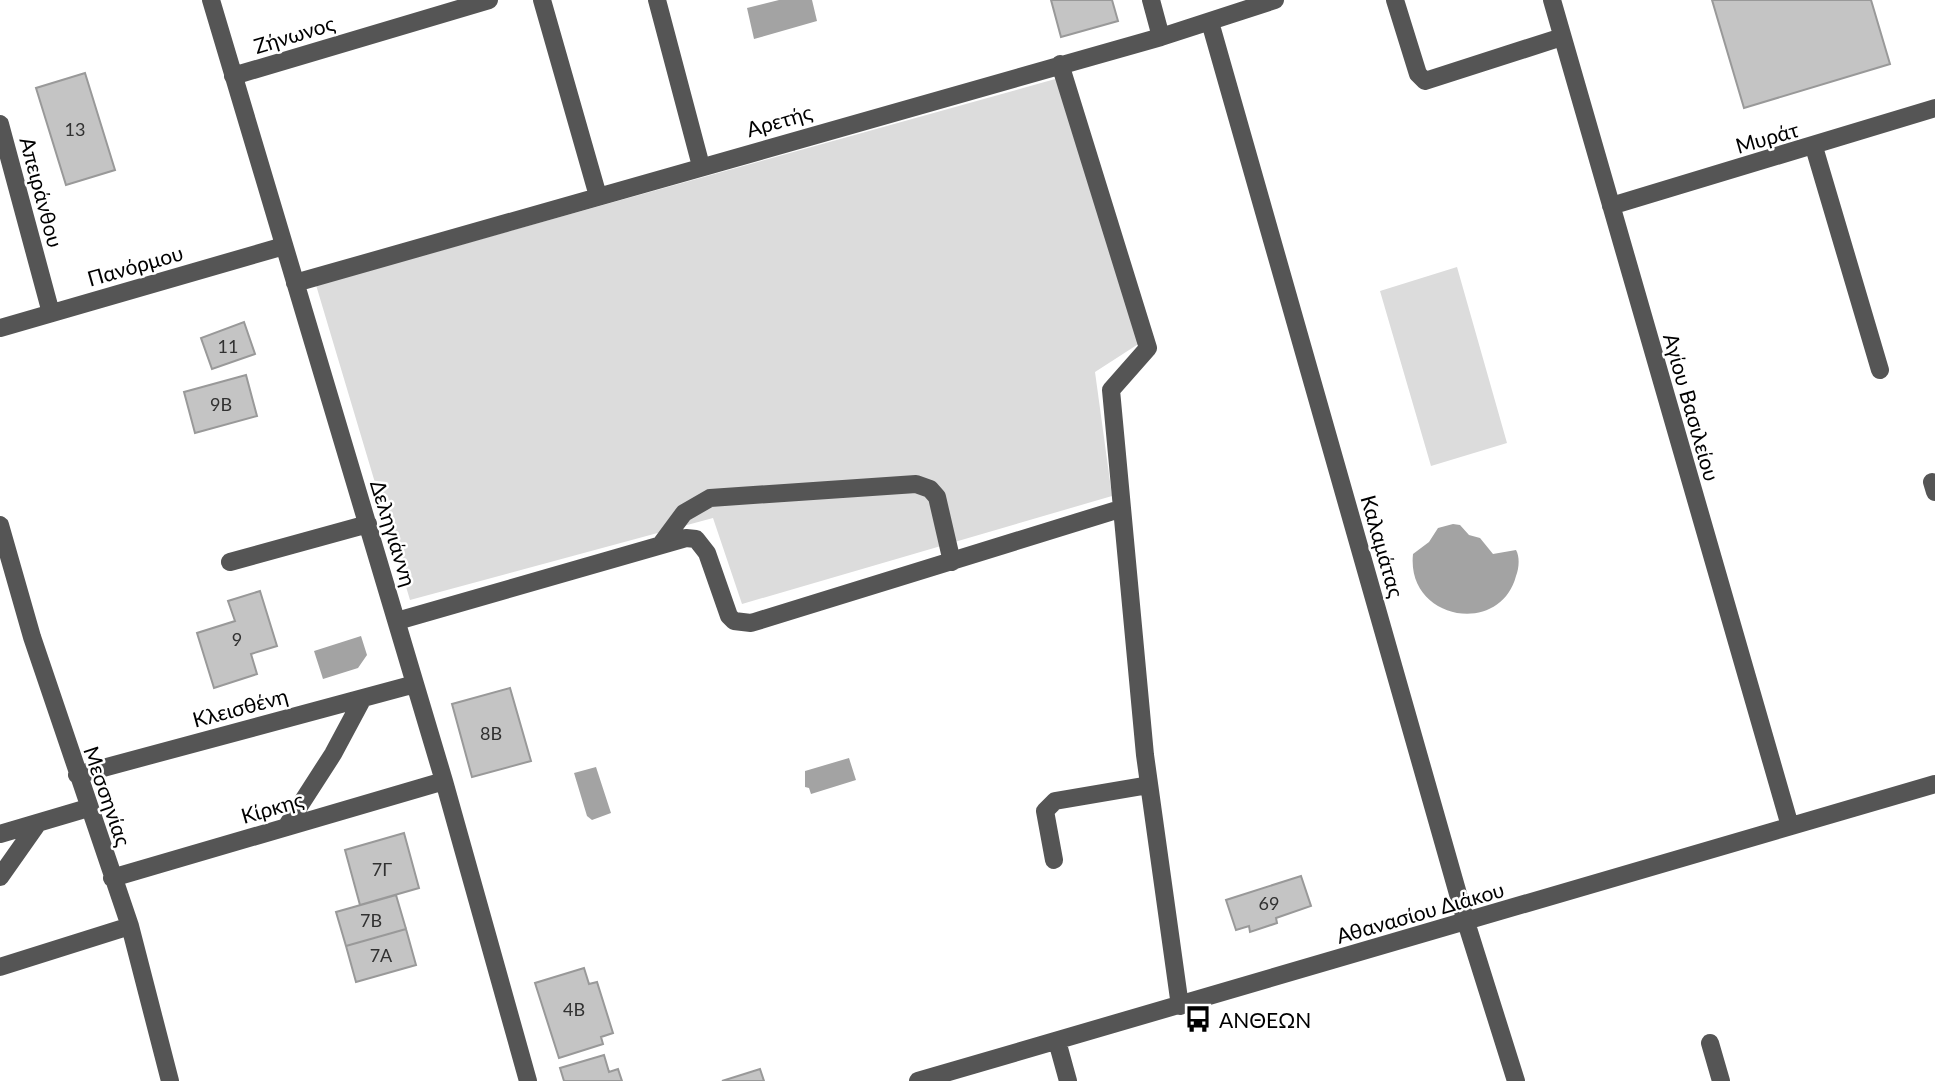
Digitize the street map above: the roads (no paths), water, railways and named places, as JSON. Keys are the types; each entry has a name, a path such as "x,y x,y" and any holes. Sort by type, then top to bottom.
{"street":[{"name":"Δεληγιάννη","path":"211,0 444,781 528,1081"},
{"name":"Ζήνωνος","path":"233,76 489,0"},
{"path":"542,0 598,196"},
{"path":"657,0 701,166"},
{"path":"1151,0 1161,37"},
{"name":"Αρετής","path":"295,283 1161,37 1275,0"},
{"path":"1395,0 1418,74 1425,81 1562,37"},
{"name":"Αγίου Βασιλείου","path":"1552,0 1790,827"},
{"name":"Καλαμάτας","path":"1210,22 1466,922 1516,1081"},
{"path":"1060,64 1148,348 1111,390 1120,509 1149,786 1180,1006"},
{"name":"Μυράτ","path":"1611,206 1814,147 1935,108"},
{"name":"Απειράνθου","path":"0,124 51,313"},
{"path":"1814,147 1880,370"},
{"name":"Πανόρμου","path":"0,328 284,246"},
{"path":"661,544 684,513 710,498 916,484 930,489 937,497 951,562"},
{"path":"397,621 686,538 696,539 707,553 724,608 734,621 743,624 1120,509"},
{"path":"230,562 368,524"},
{"name":"Μεσσηνίας","path":"0,526 32,637 130,926 170,1081"},
{"name":"Κλεισθένη","path":"77,775 415,684"},
{"path":"286,827 333,754 363,698"},
{"name":"Κίρκης","path":"112,878 444,781"},
{"name":"Αθανασίου Διάκου","path":"918,1081 1935,784"},
{"path":"1054,860 1045,811 1047,806 1055,801 1149,786"},
{"path":"0,834 88,808"},
{"path":"0,877 38,823"},
{"path":"0,967 130,926"},
{"path":"1057,1041 1068,1081"},
{"path":"1710,1043 1721,1081"}],"place":[{"name":"ΑΝΘΕΩΝ","path":"1198,1019"}]}
